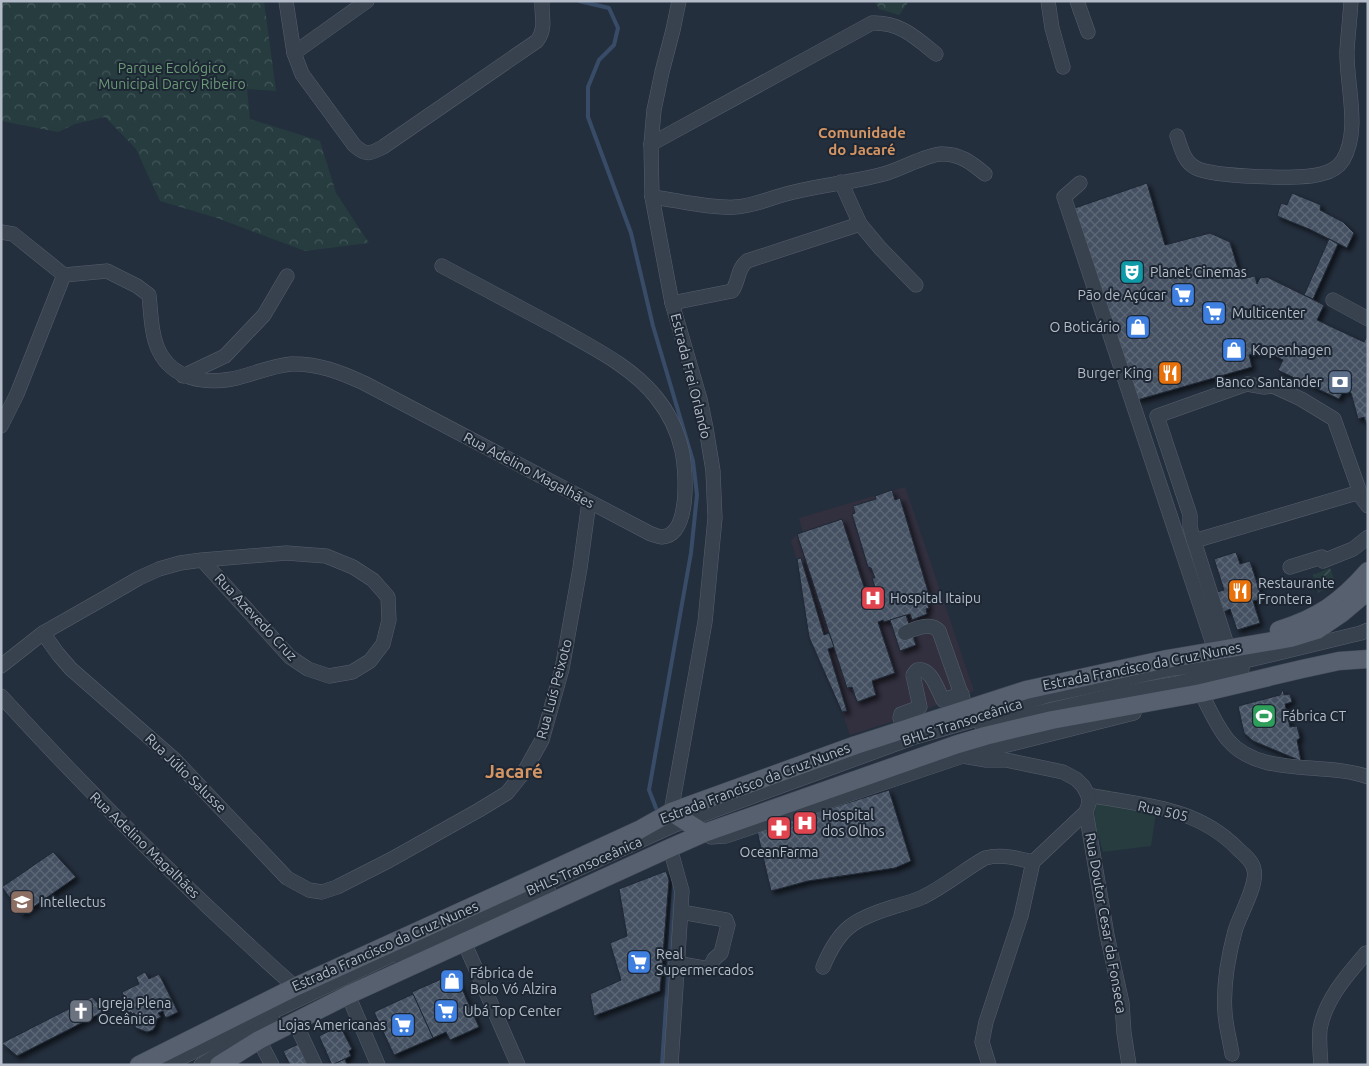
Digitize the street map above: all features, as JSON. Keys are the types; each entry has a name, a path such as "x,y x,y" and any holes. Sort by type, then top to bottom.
{"main road":[{"path":"1226,648 1296,624 1325,610 1343,598 1368,571"},
{"name":"Estrada Francisco da Cruz Nunes","path":"229,1062 259,1040 348,995 670,848 689,823 964,702 1226,648 1264,644 1291,638 1317,630 1342,613 1368,591"},
{"name":"Estrada Francisco da Cruz Nunes","path":"139,1065 295,987 639,830 689,823 958,744 1052,720 1161,701 1200,686 1235,684 1339,661 1368,659"}],"street":[{"path":"286,1 294,53 307,84 354,145 361,152 373,153 536,41 541,35 544,26 541,14 542,1"},
{"path":"294,53 367,1"},
{"name":"Estrada Frei Orlando","path":"679,1 654,110 651,144 652,197 672,303 700,399 713,471 715,518 689,823"},
{"path":"1048,1 1052,28 1063,67"},
{"path":"1077,1 1088,32"},
{"path":"1177,136 1188,163 1202,170 1265,177 1292,177 1320,175 1335,169 1343,160 1350,140 1352,113 1348,83 1347,51 1351,1"},
{"path":"651,144 872,23 885,22 898,26 913,35 936,54"},
{"path":"652,197 735,208 792,192 880,176 931,156 941,154 963,158 985,174"},
{"path":"841,182 860,224 916,285"},
{"path":"1080,183 1064,197 1226,648"},
{"path":"672,303 732,292 740,269 747,261 860,224"},
{"path":"1,232 14,234 64,275 107,271 137,286 149,296 154,334 159,351 169,366 183,376 225,356 264,315 287,276"},
{"name":"Rua Adelino Magalhães","path":"183,376 212,381 231,379 289,364 311,364 340,372 651,534 661,537 669,535 680,518 685,498 686,476 682,450 672,422 655,396 632,373 604,354 442,266"},
{"path":"1,426 17,394 64,275"},
{"path":"1333,300 1368,318"},
{"path":"1226,648 1190,527 1190,515 1157,416 1247,384 1264,387 1273,386 1334,419 1362,498 1368,506"},
{"path":"1194,541 1360,492"},
{"name":"Rua Luís Peixoto","path":"337,887 390,860 507,793 524,772 542,740 562,669 580,568 589,502"},
{"path":"1290,568 1353,549 1368,537"},
{"name":"Rua Azevedo Cruz","path":"1,666 43,634 139,578 159,569 180,563 202,560 286,553 326,556 353,567 373,580 388,597 389,620 383,644 370,661 352,672 329,676 308,669 290,657 202,560"},
{"path":"904,729 900,718 901,714 943,700 964,702 939,631 935,626 930,625 905,633"},
{"name":"BHLS Transoceânica","path":"167,1065 266,1015 479,914 689,823 915,737 988,716 1033,699 1170,669 1259,658 1368,630"},
{"name":"Rua Júlio Salusse","path":"43,634 71,669 175,760 233,819 286,878 309,890 322,892 337,887"},
{"path":"1259,658 1291,638"},
{"name":"BHLS Transoceânica","path":"201,1065 271,1022 689,823 774,796 949,734 1123,693 1200,686 1368,639"},
{"path":"920,707 913,675 916,670 922,669 927,671 943,700"},
{"path":"1200,686 1228,740 1244,754 1262,762 1356,773 1368,777"},
{"name":"Rua Adelino Magalhães","path":"1,696 81,783 152,853 295,987"},
{"path":"689,823 711,837 726,836 884,786 963,756 1140,712 1161,701"},
{"path":"963,756 986,760 1006,760 1063,772 1076,779 1088,795"},
{"name":"Rua Doutor Cesar da Fonseca","path":"1088,795 1089,802 1086,812 1107,935 1122,1002 1129,1065"},
{"name":"Rua 505","path":"1088,795 1183,813 1206,823 1226,836 1250,861 1255,870 1252,886 1236,929 1224,994 1225,1016 1232,1054"},
{"path":"989,1065 982,1042 986,1022 1021,916 1033,862 1086,812"},
{"path":"670,848 682,891 671,1065"},
{"path":"823,966 839,936 849,926 863,917 922,898 985,858 1008,856 1033,862"},
{"path":"676,963 709,969 714,959 722,953 728,925 726,920 681,912"},
{"path":"464,942 518,1065"},
{"path":"1321,1065 1320,1029 1325,1012 1347,976 1366,953"},
{"path":"348,995 378,1065"},
{"path":"295,1022 315,1065"},
{"path":"259,1040 272,1065"}],"shaded area":[{"name":"Hospital Itaipu","path":"905,487 974,691 900,719 850,735 809,637 797,559 791,541 797,534 803,532 799,518"}],"green space":[{"name":"Parque Ecológico Municipal Darcy Ribeiro","path":"1,1 264,1 276,91 247,89 250,119 320,141 336,193 369,243 305,251 217,218 160,201 136,149 105,117 75,124 58,132 1,121"},
{"path":"875,1 909,1 899,15 879,9"},
{"path":"1330,568 1334,580 1318,593 1313,575"},
{"path":"1101,789 1158,800 1151,846 1103,852 1095,824 1094,796"}],"building":[{"name":"Multicenter","path":"1147,183 1165,245 1210,233 1230,242 1241,279 1255,276 1257,284 1260,278 1267,277 1324,305 1317,320 1364,342 1368,334 1368,428 1364,417 1358,419 1351,393 1344,390 1339,399 1284,373 1278,370 1283,360 1265,351 1249,355 1252,367 1137,400 1072,209"},
{"path":"1292,193 1321,205 1320,210 1343,222 1354,233 1347,248 1277,216 1281,203 1287,205"},
{"path":"1329,239 1338,244 1313,299 1304,295"},
{"name":"Hospital Itaipu","path":"892,490 895,500 900,498 928,591 924,593 929,608 926,609 927,614 912,620 910,614 878,622 895,673 872,681 876,695 857,702 852,687 847,688 797,534 842,519 867,596 877,593 872,578 875,578 871,568 868,567 852,514 855,513 853,506 876,499 875,496"},
{"name":"Restaurante Frontera","path":"1236,552 1240,564 1250,561 1262,599 1253,601 1260,623 1237,630 1230,609 1224,612 1217,592 1224,590 1214,559"},
{"path":"801,558 824,635 829,633 834,647 828,649 847,711 842,712 809,637 797,559"},
{"path":"906,615 916,645 900,651 890,620"},
{"name":"Fábrica CT","path":"1283,689 1284,695 1290,694 1292,702 1285,704 1290,727 1297,726 1300,738 1297,740 1301,761 1253,741 1244,733 1238,706 1280,695"},
{"path":"889,790 911,861 895,868 808,881 771,891 757,831"},
{"name":"Intellectus","path":"53,852 76,877 22,915 2,887"},
{"name":"Real Supermercados","path":"666,871 669,880 660,991 594,1016 590,994 621,980 610,943 627,936 619,889"},
{"path":"145,972 149,979 159,974 178,1012 168,1017 165,1017 163,1011 158,1013 161,1017 157,1019 153,1030 147,1032 136,1028 133,1023 134,1013 128,1013 120,999 124,997 122,992 139,984 136,977"},
{"name":"Ubá Top Center","path":"455,973 479,1027 450,1040 446,1032 433,1038 412,992"},
{"name":"Lojas Americanas","path":"413,994 433,1038 394,1055 374,1012"},
{"path":"92,997 105,1011 17,1056 2,1043"},
{"path":"340,1026 352,1049 349,1051 351,1056 332,1065 319,1036"},
{"path":"299,1044 308,1065 290,1065 283,1051"},
{"path":"345,1059 347,1065 332,1065"}],"waterway":[{"path":"579,1 609,8 618,28 614,45 599,60 588,87 588,117 631,233 653,326 693,461 697,495 691,553 649,790 656,808"},
{"path":"662,1065 674,885"}],"place":[{"name":"Planet Cinemas","path":"1132,272"},
{"name":"Pão de Açúcar","path":"1183,295"},
{"name":"Multicenter","path":"1214,313"},
{"name":"O Boticário","path":"1138,327"},
{"name":"Kopenhagen","path":"1234,350"},
{"name":"Burger King","path":"1170,373"},
{"name":"Banco Santander","path":"1340,382"},
{"name":"Restaurante Frontera","path":"1240,591"},
{"name":"Hospital Itaipu","path":"873,598"},
{"name":"Fábrica CT","path":"1264,716"},
{"name":"Hospital dos Olhos","path":"805,823"},
{"name":"OceanFarma","path":"779,828"},
{"name":"Intellectus","path":"22,902"},
{"name":"Real Supermercados","path":"639,962"},
{"name":"Fábrica de Bolo Vó Alzira","path":"452,981"},
{"name":"Igreja Plena Oceânica","path":"81,1011"},
{"name":"Ubá Top Center","path":"446,1011"},
{"name":"Lojas Americanas","path":"403,1025"}],"district":[{"name":"Comunidade do Jacaré","path":"862,142"},
{"name":"Jacaré","path":"514,771"}]}
